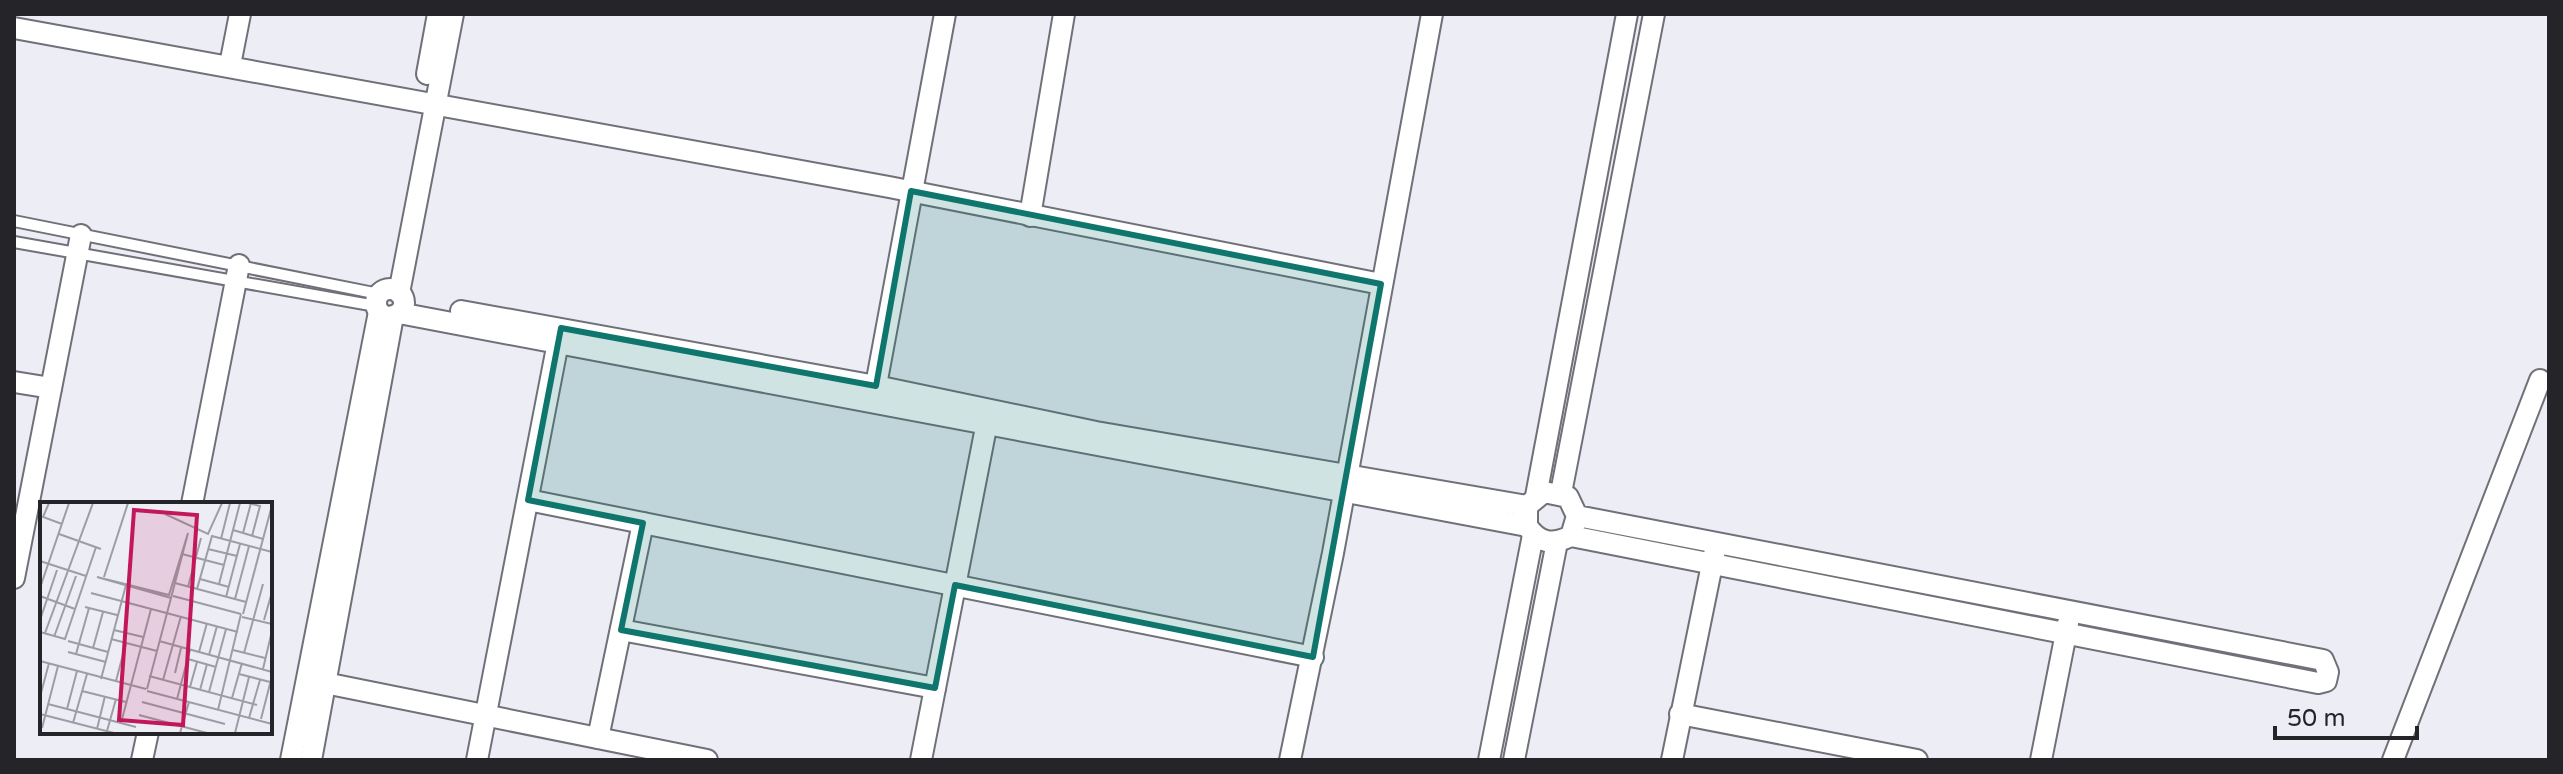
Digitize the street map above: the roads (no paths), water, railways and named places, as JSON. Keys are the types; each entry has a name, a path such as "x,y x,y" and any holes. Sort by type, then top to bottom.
{"street":[{"path":"230,65 240,14"},
{"path":"428,105 438,14"},
{"path":"291,760 316,681 428,105 453,14"},
{"path":"1030,216 1064,14"},
{"path":"1290,760 1313,657 1432,14"},
{"path":"1489,760 1531,516 1627,14"},
{"path":"1561,493 1654,14"},
{"path":"875,395 939,15"},
{"path":"14,28 911,191 1381,284"},
{"path":"14,578 20,518 51,388 79,244"},
{"path":"192,502 237,274"},
{"path":"390,303 1345,484 1531,516"},
{"path":"477,760 560,336"},
{"path":"2393,760 2540,380"},
{"path":"14,382 51,388"},
{"path":"921,760 988,417"},
{"path":"1514,760 1568,531 1573,503 1561,493 1544,492 1531,516 1540,540 1568,531 1716,543 2323,660 2328,672 2326,681 2318,683 1712,563 1568,531"},
{"path":"528,500 1313,657"},
{"path":"598,738 643,523"},
{"path":"1672,760 1716,543"},
{"path":"2041,760 2070,611"},
{"path":"621,630 935,688"},
{"path":"316,681 707,760"},
{"path":"311,760 316,681"},
{"path":"1680,714 1917,760"},
{"path":"142,760 148,734"}],"lane":[{"path":"14,221 79,244 390,303"},
{"path":"14,242 79,244 390,303"}]}
